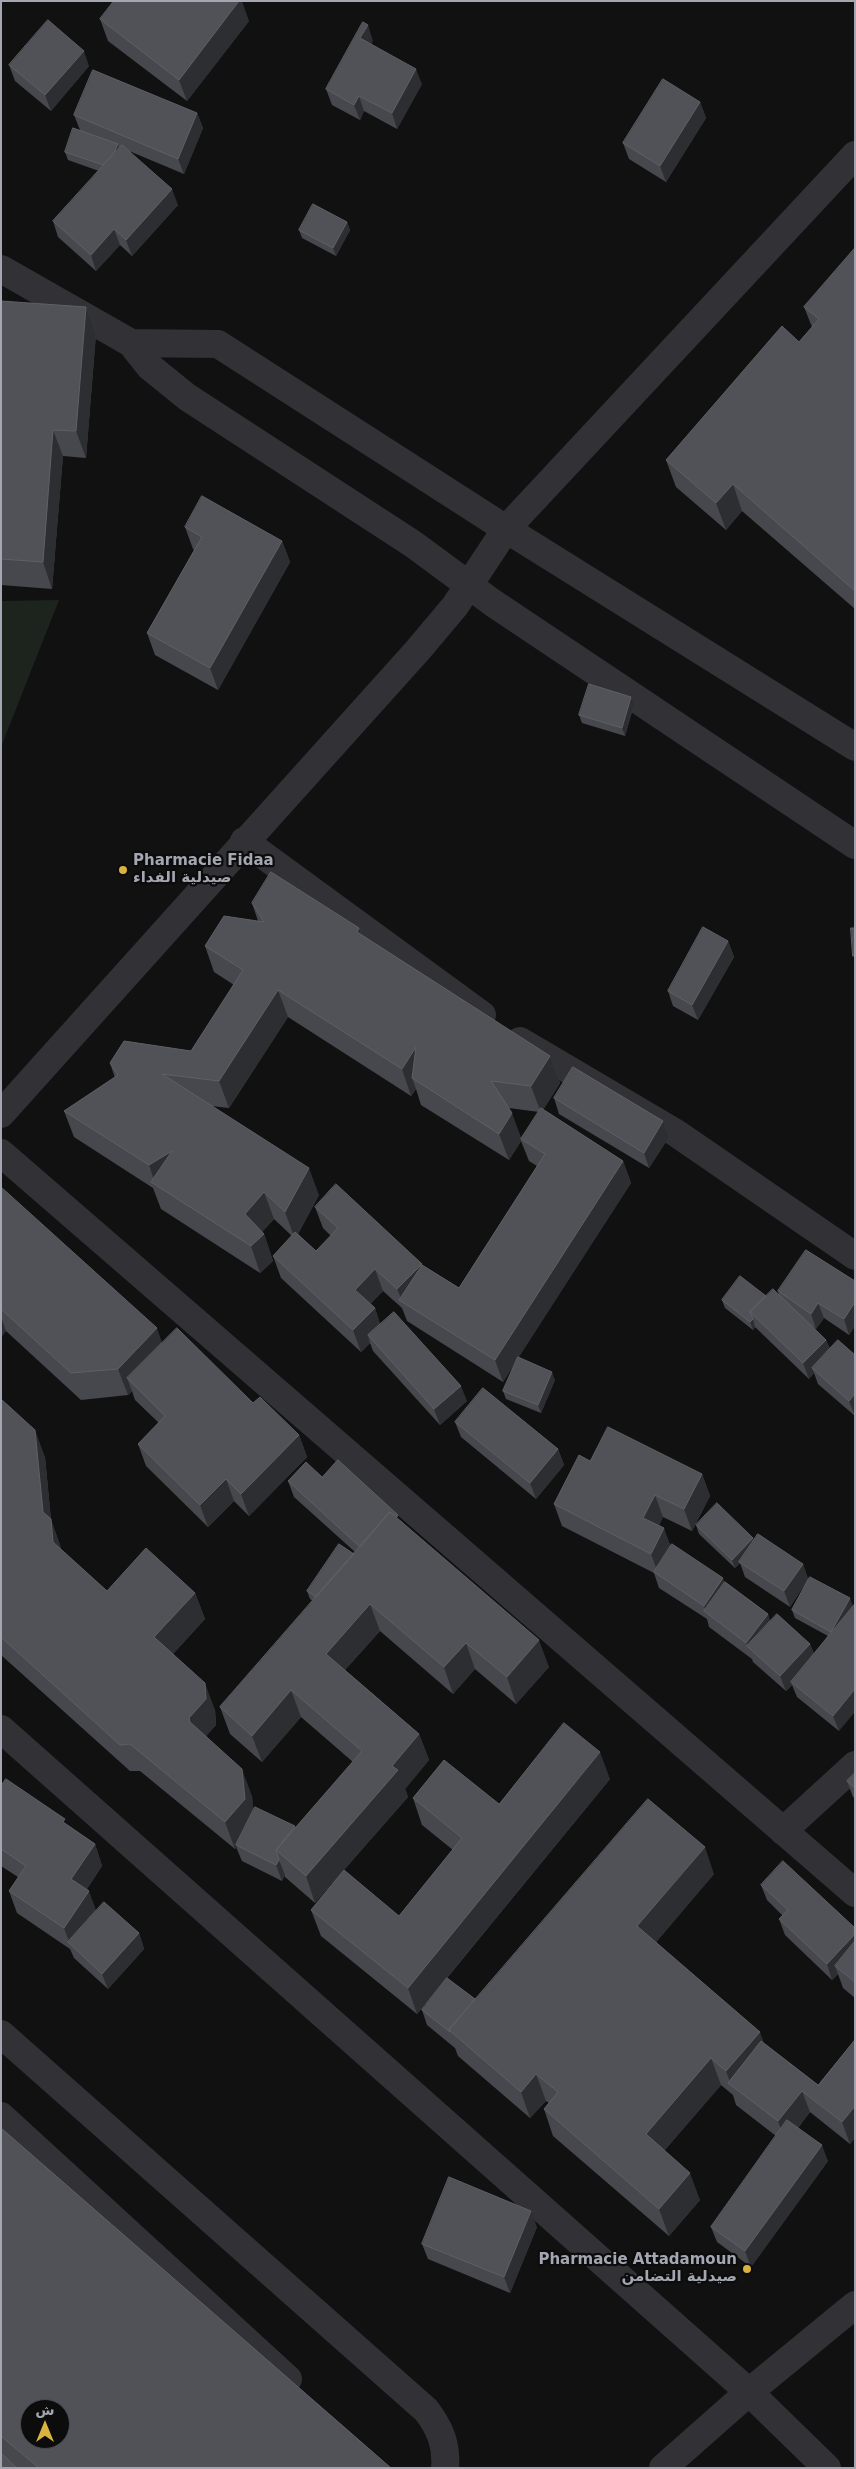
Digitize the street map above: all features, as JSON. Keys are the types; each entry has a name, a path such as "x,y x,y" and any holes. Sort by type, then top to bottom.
{"street":[{"path":"1,1114 418,650 455,606 506,529 855,155"},
{"path":"1,269 131,343 150,367 186,398 413,544 470,584 493,603 854,843"},
{"path":"131,343 218,344 506,529 855,747"},
{"path":"244,842 504,1031 676,1133 855,1256"},
{"path":"1,1154 855,1892"},
{"path":"1,1729 749,2392 827,2468"},
{"path":"783,1831 855,1765"},
{"path":"1,2034 426,2410 436,2422 442,2436 445,2451 445,2468"},
{"path":"1,2116 305,2395"},
{"path":"663,2468 749,2392 855,2305"}],"shaded area":[{"path":"59,600 1,747 1,601"}],"building":[{"path":"114,1 239,1 179,80 100,19"},
{"path":"48,20 84,51 45,95 9,65"},
{"path":"363,22 368,25 360,38 416,69 392,113 359,96 354,105 326,89"},
{"path":"93,70 197,113 178,159 74,115"},
{"path":"663,79 700,102 660,166 623,143"},
{"path":"73,128 118,144 114,153 103,165 65,152"},
{"path":"122,145 172,189 126,240 114,229 91,255 53,221"},
{"path":"313,204 347,222 333,248 299,230"},
{"path":"855,248 855,591 733,484 716,503 666,460 782,326 799,342 819,319 804,307"},
{"path":"1,301 86,307 76,431 53,430 43,562 1,559"},
{"path":"202,496 282,541 210,668 147,633 202,537 185,527"},
{"path":"589,684 631,697 622,728 579,715"},
{"path":"271,872 359,928 357,932 550,1056 531,1086 491,1081 512,1113 499,1134 412,1078 416,1047 402,1069 278,990 219,1081 162,1074 309,1168 285,1212 264,1192 245,1214 264,1234 251,1246 151,1182 172,1151 149,1165 64,1111 118,1075 110,1063 124,1041 191,1051 243,970 205,946 224,916 264,922 252,903"},
{"path":"703,927 728,941 692,1005 668,991"},
{"path":"851,928 855,928 855,956 853,956"},
{"path":"573,1067 663,1121 644,1153 554,1098"},
{"path":"541,1108 623,1161 495,1360 399,1300 422,1265 459,1288 545,1154 521,1139"},
{"path":"336,1184 422,1264 397,1289 375,1269 355,1290 375,1308 353,1330 273,1256 295,1232 316,1251 338,1228 315,1207"},
{"path":"1,1187 157,1328 118,1369 71,1373 1,1309"},
{"path":"806,1250 855,1281 855,1302 844,1319 818,1303 811,1314 778,1291"},
{"path":"740,1276 766,1296 750,1312 753,1319 750,1322 722,1300"},
{"path":"773,1289 826,1340 803,1363 750,1312"},
{"path":"394,1312 461,1386 434,1409 368,1335"},
{"path":"177,1328 253,1403 260,1397 299,1435 241,1494 226,1479 200,1505 138,1444 165,1416 127,1378"},
{"path":"838,1340 855,1355 855,1394 849,1401 812,1368"},
{"path":"518,1357 552,1372 538,1405 503,1391"},
{"path":"483,1388 558,1449 530,1483 455,1422"},
{"path":"1,1399 35,1430 43,1512 51,1519 53,1542 107,1591 146,1548 195,1593 154,1637 205,1683 206,1699 189,1718 190,1722 242,1769 245,1799 225,1822 130,1744 120,1745 1,1637"},
{"path":"608,1427 702,1474 684,1509 655,1495 643,1518 664,1528 651,1554 554,1504 579,1455 590,1461"},
{"path":"338,1460 398,1515 397,1517 390,1512 360,1547 288,1481 306,1462 322,1477"},
{"path":"717,1503 753,1538 732,1560 696,1525"},
{"path":"390,1512 539,1640 507,1677 466,1643 444,1667 370,1604 326,1654 419,1734 392,1766 398,1770 306,1876 276,1850 362,1751 291,1690 252,1736 220,1707"},
{"path":"758,1534 803,1564 784,1591 739,1562"},
{"path":"339,1544 354,1554 316,1597 307,1591"},
{"path":"672,1544 723,1578 704,1606 654,1572"},
{"path":"810,1577 850,1598 831,1632 792,1610"},
{"path":"725,1582 768,1614 746,1643 704,1611"},
{"path":"855,1604 855,1689 833,1716 791,1682"},
{"path":"777,1614 810,1644 780,1676 747,1646"},
{"path":"564,1723 600,1752 408,1988 311,1910 344,1870 399,1916 462,1838 413,1798 444,1760 499,1804"},
{"path":"855,1773 855,1788 847,1781"},
{"path":"6,1779 65,1819 63,1822 95,1844 71,1879 89,1891 64,1928 9,1891 26,1866 1,1849 1,1786"},
{"path":"648,1799 705,1847 637,1926 760,2032 726,2071 711,2058 646,2134 690,2173 659,2209 544,2109 558,2092 536,2074 521,2092 449,2030"},
{"path":"255,1807 295,1826 276,1850 279,1860 276,1865 236,1845"},
{"path":"783,1861 855,1928 855,1934 827,1964 779,1919 788,1910 761,1885"},
{"path":"104,1902 139,1933 102,1974 68,1942"},
{"path":"855,1941 855,1982 835,1966"},
{"path":"447,1978 475,1999 449,2030 450,2032 422,2010"},
{"path":"855,2040 855,2106 842,2122 802,2091 778,2121 728,2083 761,2041 818,2085"},
{"path":"787,2120 822,2145 745,2251 711,2227"},
{"path":"1,2128 391,2468 39,2468 1,2436"},
{"path":"449,2177 531,2211 504,2277 422,2244"},
{"path":"1,2453 17,2468 1,2468"}],"place":[{"name":"Pharmacie Fidaa صيدلية الفداء","path":"123,870"},
{"name":"Pharmacie Attadamoun صيدلية التضامن","path":"747,2269"}]}
